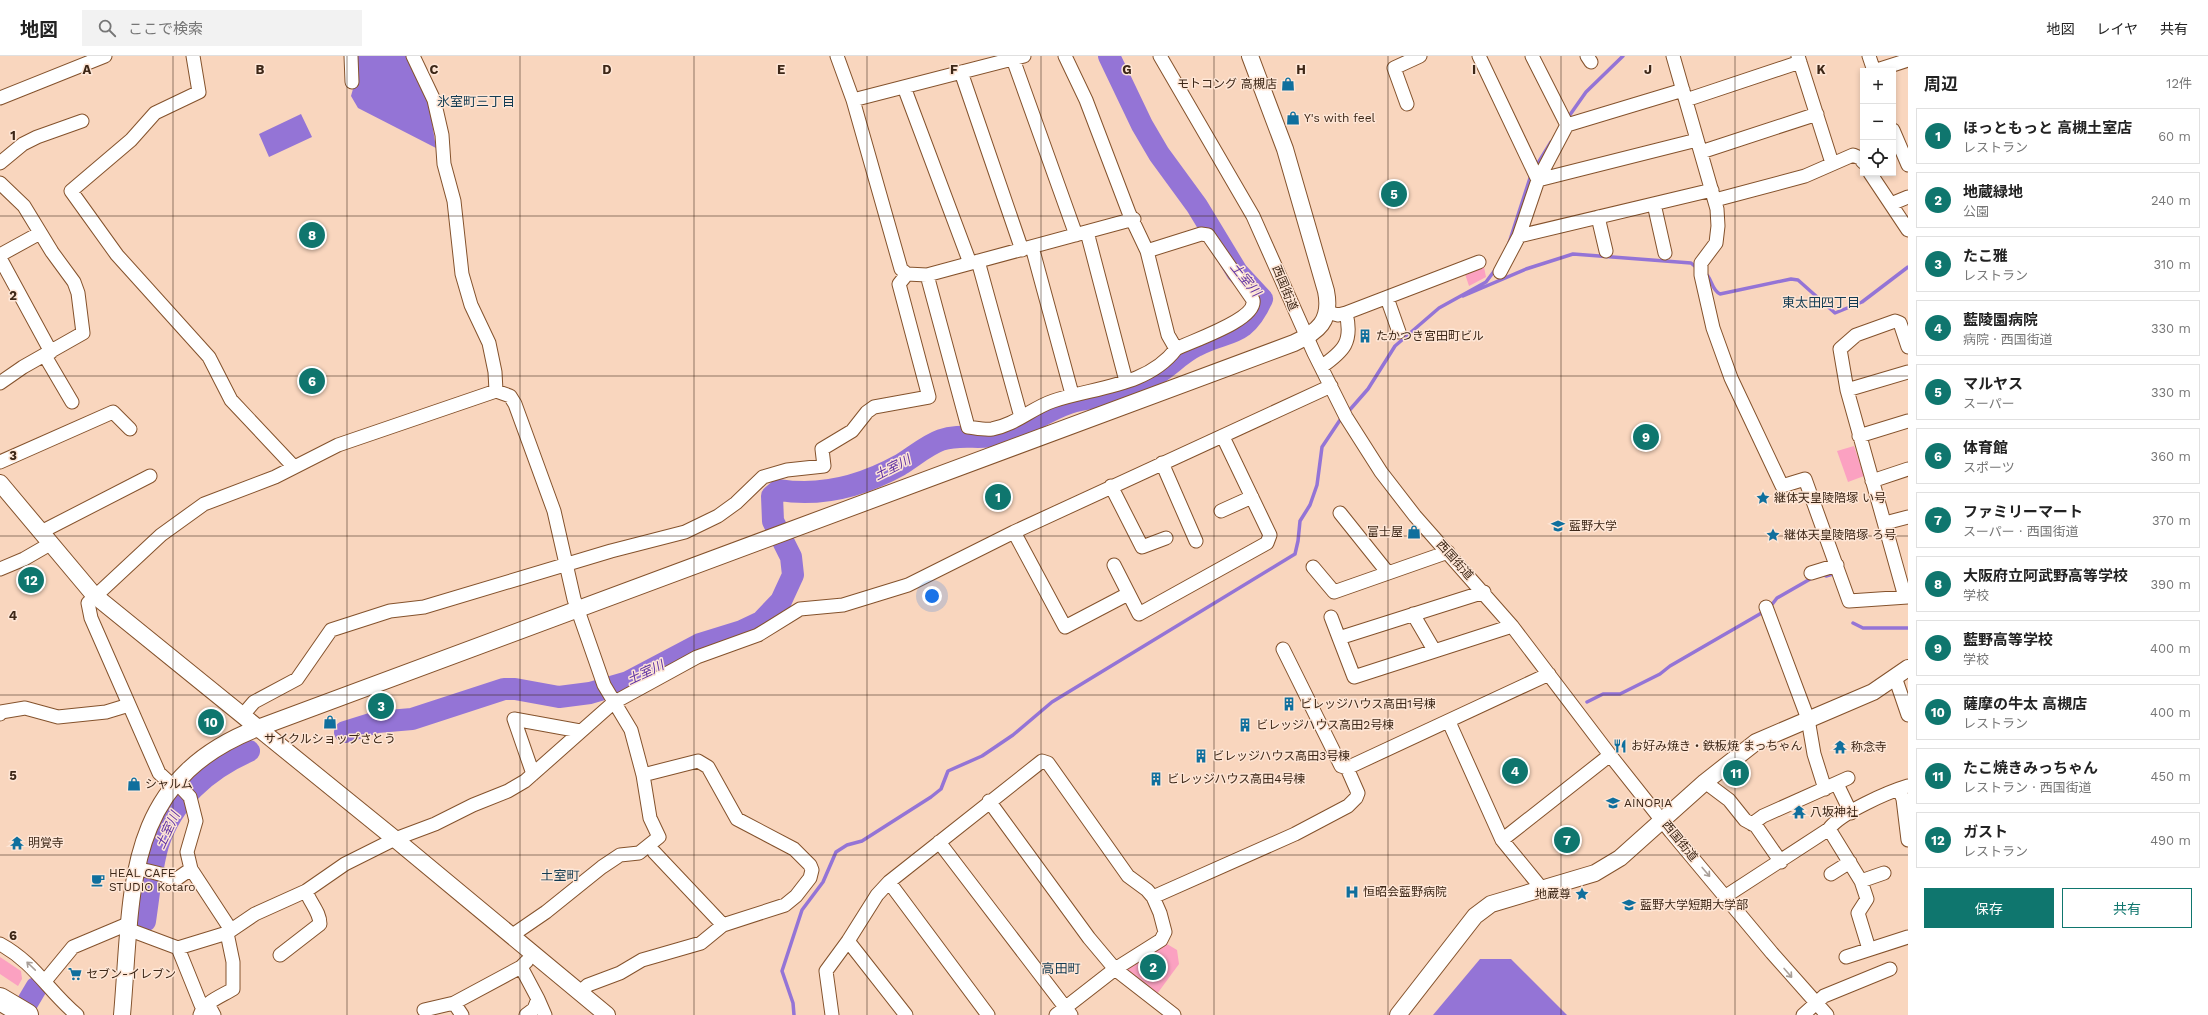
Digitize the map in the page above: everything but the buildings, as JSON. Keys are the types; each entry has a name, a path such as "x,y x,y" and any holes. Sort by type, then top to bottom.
{"highway":[{"path":"0,999 27,1015"}],"street":[{"path":"0,98 105,56"},
{"path":"193,56 192,60 199,92 155,113 131,140 71,191 117,255 209,357 231,400 294,467"},
{"path":"351,56 353,66 352,82"},
{"path":"413,56 434,100 442,135 444,164 454,201 462,274 471,305 489,343 495,372 496,391"},
{"path":"837,56 853,100 901,268 907,274 927,274 1134,219"},
{"path":"1064,56 1086,100 1129,213 1134,219 1147,251 1168,335 1176,349"},
{"name":"西国街道","path":"1160,56 1253,216 1306,337 1346,417 1381,472 1415,516 1484,592 1512,626 1610,755 1816,1004 1827,1015"},
{"path":"122,1015 136,868 148,827 174,784 191,766 212,750 235,737 258,728 578,610 1306,337 1319,328 1327,312 1326,291 1293,177 1250,56"},
{"path":"1407,104 1394,68 1420,56"},
{"path":"1479,56 1538,180"},
{"path":"1532,56 1567,125"},
{"path":"1673,56 1714,195 1718,226 1716,243 1701,269 1713,328 1731,378 1782,486 1805,479 1850,601 1906,597 1903,569 1885,523 1859,436 1847,390 1840,349 1856,335 1895,321 1900,323 1908,347"},
{"path":"1869,56 1873,68"},
{"path":"853,100 1018,57 1081,234 1126,381"},
{"path":"1500,272 1519,236 1538,180 1567,125 1684,95 1799,59 1832,163"},
{"path":"1883,68 1908,60"},
{"path":"961,72 1027,248 1072,394"},
{"path":"904,87 974,262 1021,417"},
{"path":"1538,180 1699,146 1817,114"},
{"path":"0,163 23,144 37,136 82,121"},
{"path":"1896,137 1908,165"},
{"path":"1519,236 1654,204 1714,195 1805,176 1853,155 1860,158"},
{"path":"1872,176 1908,230"},
{"path":"0,183 24,206 74,282 78,293 83,333 0,383"},
{"path":"1891,204 1908,197"},
{"path":"1654,204 1665,253"},
{"path":"1598,217 1606,251"},
{"path":"0,255 40,232"},
{"path":"927,274 968,428 992,429 1009,424 1039,406 1072,394 1110,387 1152,370 1167,361 1176,349 1235,323 1252,308 1253,300 1208,235 1201,234 1147,251"},
{"path":"0,258 72,402"},
{"path":"1327,312 1338,315 1346,313 1459,276 1479,262"},
{"path":"248,709 254,702 297,679 331,630 390,611 424,607 611,551 685,532 700,526 736,503 764,476 787,470 824,466 822,449 852,431 867,412 874,407 929,397 899,284 907,274"},
{"path":"1388,298 1399,332"},
{"path":"1321,367 1334,358 1347,343 1348,331 1346,313"},
{"path":"1847,390 1908,372"},
{"path":"45,981 72,947 130,926 178,948 229,932 259,912 306,891 345,864 395,839 435,824 473,805 508,791 533,774 613,703 696,656 758,635 800,609 843,605 908,585 1111,486 1223,437 1331,386"},
{"path":"178,948 201,1005 207,1011 233,989 233,962 229,932 191,869 187,852 196,821 190,797 159,773 89,613 88,603 94,595 161,535 195,509 214,500 275,477 338,445 496,391 510,396 515,404 554,511 565,566 578,610 604,685 613,703 631,730 643,775 650,818 659,837 639,853 620,855 602,867 546,912 511,936"},
{"path":"0,462 113,412 130,429"},
{"path":"1859,436 1908,421"},
{"path":"1114,565 1138,614 1267,543 1270,535 1223,437"},
{"path":"1162,463 1196,541"},
{"path":"1872,480 1908,469"},
{"path":"0,569 24,559 46,538 150,476"},
{"path":"0,483 94,595 395,839 607,1015"},
{"path":"1111,486 1142,547 1166,538"},
{"path":"1221,511 1252,497"},
{"path":"1340,513 1388,573"},
{"path":"1885,523 1908,517"},
{"path":"1014,532 1064,627 1128,594"},
{"path":"1313,567 1334,592 1448,552"},
{"path":"1811,573 1837,565"},
{"path":"1339,638 1484,592"},
{"path":"1767,609 1808,719 1814,754 1837,784 1851,812"},
{"path":"1413,614 1434,650"},
{"path":"1331,617 1354,677 1512,626"},
{"path":"1283,649 1341,766 1348,768 1549,674"},
{"path":"1398,1015 1475,916 1491,904 1543,890 1595,873 1607,867 1620,858 1705,782 1756,742 1873,692 1901,672 1908,715"},
{"path":"0,714 1,712 25,708 58,717 106,712 129,705"},
{"path":"533,774 514,719 580,731"},
{"path":"1449,722 1502,840 1543,890"},
{"path":"1502,840 1610,755"},
{"path":"580,992 588,985 620,974 642,960 701,943 723,925 781,906 791,901 810,878 812,870 810,865 794,849 737,819 708,767 703,762 698,760 643,775"},
{"path":"832,1015 826,971 848,941 877,895 889,882 989,801 1042,762 1048,763 1128,876 1147,890 1153,898 1160,913 1165,932 1161,940 1115,969 1064,1012 939,842"},
{"path":"1153,898 1245,857 1348,806 1356,798 1358,793 1348,768"},
{"path":"1705,782 1729,800 1745,820 1756,826 1781,862"},
{"path":"1752,824 1763,816 1837,784"},
{"path":"1726,896 1781,862 1829,829 1833,823 1851,812 1866,803 1904,788 1903,799 1908,840"},
{"path":"989,801 1089,938 1115,969 1174,1015"},
{"path":"1829,829 1861,880 1867,899 1858,912 1869,949"},
{"path":"654,852 723,925"},
{"path":"1831,874 1850,862"},
{"path":"136,868 157,874 162,873 176,880 191,869"},
{"path":"1861,880 1884,873"},
{"path":"889,882 988,1015"},
{"path":"280,955 320,924 320,916 308,899 306,891"},
{"path":"1846,957 1908,936"},
{"path":"848,941 906,1015"},
{"path":"0,944 22,958 77,1015"},
{"path":"424,1010 454,1003 521,967 534,955"},
{"path":"521,967 545,1015"},
{"path":"1803,1015 1828,994 1890,969"},
{"path":"526,1015 534,1009 538,999"},
{"path":"454,1003 462,1015"}],"shaded area":[{"path":"356,56 407,56 429,103 436,148 358,108 351,96 358,71"},
{"path":"301,114 312,137 269,157 259,134"},
{"path":"1484,267 1486,277 1469,286 1465,274"},
{"path":"1854,446 1864,476 1848,482 1837,451"},
{"path":"1167,944 1177,950 1179,964 1157,994 1124,969"},
{"path":"0,957 21,971 22,979 18,986 0,974"},
{"path":"1480,959 1511,959 1567,1015 1433,1015"}],"waterway":[{"name":"土室川","path":"345,732 377,722 412,719 504,689 515,689 559,697 590,693 628,682 700,644 742,631 761,622 781,601 793,575 791,557 773,521 772,496 779,490 795,492 826,491 856,484 871,479 900,465 925,448 941,440 956,437 984,437 998,435 1017,428 1060,406 1127,390 1161,372 1196,346 1234,331 1249,321 1262,299 1237,272 1197,206 1159,154 1142,125 1109,56"},
{"path":"1567,119 1586,92 1623,56"},
{"path":"1535,168 1551,142"},
{"path":"1509,243 1531,175"},
{"path":"1463,296 1526,269 1573,254 1691,263 1697,268"},
{"path":"1704,272 1709,277 1715,290 1720,294 1791,279 1798,280 1835,313 1862,302 1908,267"},
{"path":"1347,413 1368,389 1395,346 1439,308 1486,282 1495,270"},
{"path":"794,1015 793,1003 782,971 802,910 823,882 836,852 847,845 862,841 931,797 941,789 948,771 982,756 1013,735 1052,702 1295,554 1300,521 1310,505 1317,485 1322,447 1342,417"},
{"path":"1821,574 1826,576 1836,573"},
{"path":"1770,607 1777,598 1812,578"},
{"path":"1587,702 1603,694 1620,694 1660,674 1670,666 1765,611"},
{"path":"1853,623 1863,628 1908,628"},
{"name":"土室川","path":"145,921 158,845 172,814 193,788 206,777 219,767 249,751"},
{"name":"土室川","path":"20,1015 36,988"}],"place":[{"name":"モトコング 高槻店","path":"1288,84"},
{"name":"Y's with feel","path":"1293,118"},
{"name":"マルヤス","path":"1394,194"},
{"name":"大阪府立阿武野高等学校","path":"312,235"},
{"name":"たかつき宮田町ビル","path":"1365,336"},
{"name":"体育館","path":"312,381"},
{"name":"藍野高等学校","path":"1646,437"},
{"name":"ほっともっと 高槻土室店","path":"998,497"},
{"name":"継体天皇陵陪塚 い号","path":"1763,498"},
{"name":"藍野大学","path":"1558,526"},
{"name":"富士屋","path":"1414,532"},
{"name":"継体天皇陵陪塚 ろ号","path":"1773,535"},
{"name":"ガスト","path":"31,580"},
{"name":"ビレッジハウス高田1号棟","path":"1289,704"},
{"name":"たこ雅","path":"381,706"},
{"name":"薩摩の牛太 高槻店","path":"211,722"},
{"name":"サイクルショップさとう","path":"330,722"},
{"name":"ビレッジハウス高田2号棟","path":"1245,725"},
{"name":"お好み焼き・鉄板焼 まっちゃん","path":"1620,746"},
{"name":"称念寺","path":"1840,747"},
{"name":"ビレッジハウス高田3号棟","path":"1201,756"},
{"name":"藍陵園病院","path":"1515,771"},
{"name":"たこ焼きみっちゃん","path":"1736,773"},
{"name":"ビレッジハウス高田4号棟","path":"1156,779"},
{"name":"シャルム","path":"134,784"},
{"name":"AINOPIA","path":"1613,803"},
{"name":"八坂神社","path":"1799,812"},
{"name":"ファミリーマート","path":"1567,840"},
{"name":"明覚寺","path":"17,843"},
{"name":"HEAL CAFE STUDIO Kotaro","path":"98,880"},
{"name":"恒昭会藍野病院","path":"1352,892"},
{"name":"地蔵尊","path":"1582,894"},
{"name":"藍野大学短期大学部","path":"1629,905"},
{"name":"地蔵緑地","path":"1153,967"},
{"name":"セブン-イレブン","path":"75,974"}],"district":[{"name":"氷室町三丁目","path":"476,101"},
{"name":"東太田四丁目","path":"1821,302"},
{"name":"土室町","path":"560,875"},
{"name":"高田町","path":"1061,968"}]}
